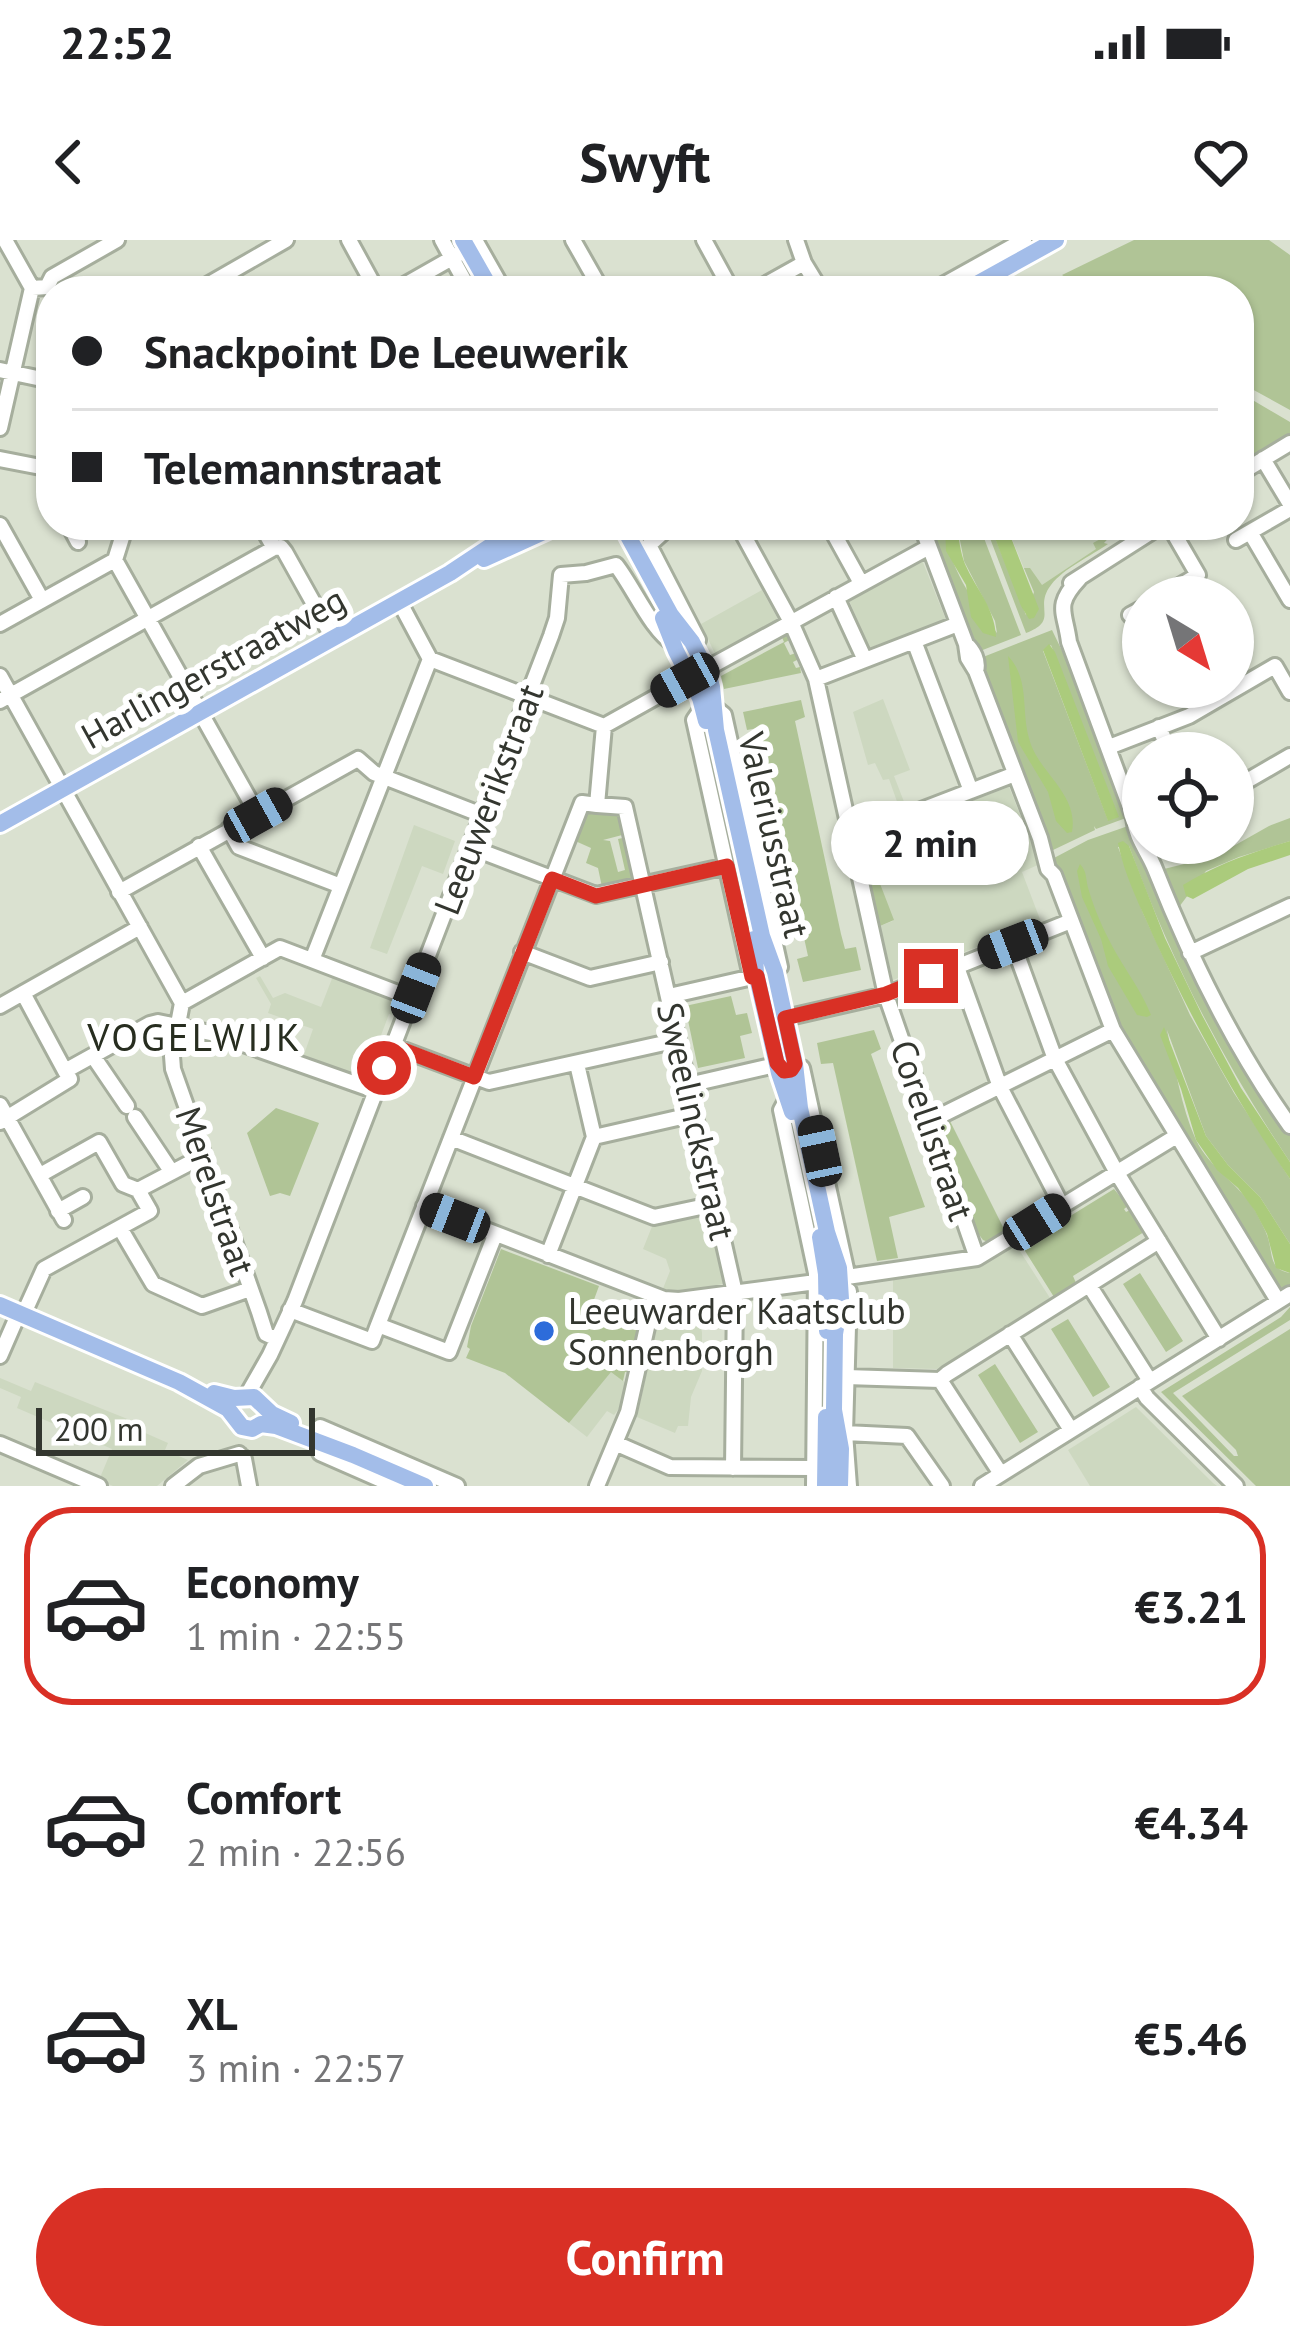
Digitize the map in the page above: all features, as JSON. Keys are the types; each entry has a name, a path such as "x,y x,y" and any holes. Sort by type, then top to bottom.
{"main road":[{"path":"980,276 1045,240"},
{"path":"991,276 1056,240"},
{"path":"467,246 477,276"},
{"path":"467,246 484,276"},
{"name":"Harlingerstraatweg","path":"0,824 458,568 519,540"},
{"name":"Valeriusstraat","path":"620,540 639,586 667,624 674,644 699,671"},
{"name":"Valeriusstraat","path":"636,540 699,671 758,917 780,1066 838,1272 827,1293 845,1486"},
{"name":"Valeriusstraat","path":"769,978 788,1017 780,1066 800,1108 844,1313 835,1334 834,1410 840,1446 825,1486"},
{"path":"0,1305 179,1382 240,1403 259,1399 260,1417"},
{"path":"240,1403 239,1425 260,1417"},
{"path":"260,1417 425,1486"}],"street":[{"path":"5,240 36,279"},
{"path":"54,276 117,240"},
{"path":"223,276 286,240"},
{"path":"349,240 369,276"},
{"path":"442,240 467,246 492,276"},
{"path":"573,240 593,276"},
{"path":"704,240 724,276"},
{"path":"796,240 812,276"},
{"path":"959,276 1024,240"},
{"path":"418,276 467,246"},
{"path":"467,246 469,276"},
{"path":"780,276 804,262"},
{"path":"0,428 6,371 36,306"},
{"path":"6,371 36,378"},
{"path":"1254,465 1290,443"},
{"path":"0,459 36,467"},
{"path":"1254,529 1290,506 1263,459"},
{"path":"0,525 42,600"},
{"path":"0,624 115,560 122,540"},
{"path":"269,540 274,548"},
{"path":"644,551 655,540"},
{"name":"Corellistraat","path":"746,540 816,679 886,994 977,1258"},
{"path":"838,540 862,583"},
{"path":"925,540 968,658 1047,846 1113,1030 1175,1137 1284,1298 982,1486"},
{"path":"1122,780 1069,642 1058,628 1054,603 1063,588 1141,540"},
{"path":"1175,540 1196,576"},
{"path":"1246,540 1290,600"},
{"path":"604,726 928,547"},
{"path":"5,698 274,548 283,549 334,638"},
{"path":"115,560 258,815"},
{"name":"Leeuwerikstraat","path":"240,1403 270,1355 376,1091 556,623 561,581 616,565 639,586"},
{"path":"836,597 865,660"},
{"path":"399,601 430,659 604,726"},
{"path":"816,679 958,624"},
{"path":"914,641 971,791"},
{"path":"312,960 430,659"},
{"path":"1254,678 1275,666 1290,692"},
{"path":"0,676 5,698 63,789 182,1003 179,1025"},
{"name":"Valeriusstraat","path":"708,706 694,720 727,866 769,978"},
{"path":"1109,747 1202,708"},
{"path":"283,1324 372,1342 582,803 597,805 604,726"},
{"path":"1159,727 1161,732"},
{"path":"1254,777 1290,757"},
{"path":"119,892 358,759 374,773 482,814"},
{"path":"851,837 1015,774"},
{"name":"Sweelinckstraat","path":"597,805 625,807 735,1293 733,1468"},
{"path":"229,830 239,847 341,886"},
{"path":"199,846 262,958"},
{"path":"470,847 596,896 727,866"},
{"path":"1155,864 1222,1018 1284,1106 1290,1126"},
{"path":"1190,953 1288,911"},
{"path":"788,1017 886,994 1071,922"},
{"path":"0,1006 140,927"},
{"path":"1013,944 1055,1059 1117,1173 1219,1339"},
{"path":"182,1003 280,948 411,998"},
{"path":"522,952 590,978 661,962"},
{"path":"957,967 1000,1087 1062,1206"},
{"path":"669,996 769,978"},
{"path":"23,993 70,1079 2,1114 61,1215 83,1197"},
{"name":"Valeriusstraat","path":"788,1017 838,1272"},
{"path":"65,1071 152,1023 214,1034 376,1091"},
{"name":"Merelstraat","path":"179,1025 173,1069 203,1156 266,1334 283,1324"},
{"path":"930,1121 1113,1030"},
{"path":"393,1046 489,1082 678,1040"},
{"path":"93,1055 171,1171"},
{"path":"548,1255 594,1137 577,1064"},
{"path":"688,1085 780,1066"},
{"name":"Valeriusstraat","path":"788,1097 781,1111 816,1282 814,1486"},
{"path":"594,1137 694,1114"},
{"path":"838,1272 977,1258 1175,1137"},
{"path":"451,1138 654,1216 715,1204"},
{"path":"0,1356 44,1269 150,1210 138,1190 123,1184 99,1142 40,1175"},
{"path":"138,1190 203,1156"},
{"path":"424,1206 654,1296 679,1300 816,1282"},
{"path":"120,1228 153,1284 202,1306 250,1289"},
{"path":"378,1325 449,1352 495,1234"},
{"path":"846,1377 940,1380 1159,1241"},
{"path":"1089,1285 1145,1384 1147,1398 1236,1486"},
{"path":"597,1486 628,1412 654,1296"},
{"name":"Valeriusstraat","path":"840,1446 846,1377 844,1313"},
{"path":"1010,1334 1071,1430"},
{"name":"Leeuwerikstraat","path":"239,1454 260,1417 270,1355"},
{"path":"940,1380 1001,1474"},
{"path":"840,1446 907,1436 942,1486"},
{"path":"316,1439 395,1486"},
{"path":"316,1439 457,1486"},
{"path":"615,1443 670,1466 814,1468"},
{"path":"0,1444 99,1486"},
{"path":"173,1486 194,1468 239,1454 249,1486"}],"shaded area":[{"path":"1134,240 1269,240 1290,255 1290,410 1254,390 1254,276 1062,275"},
{"path":"1254,401 1290,422 1290,433 1254,455"},
{"path":"932,540 947,540 956,569 997,633 964,561 960,540 985,540 1021,635 975,653"},
{"path":"946,540 960,540 969,573 989,608 996,637 983,633 971,617 966,585 946,551"},
{"path":"991,540 996,540 1026,615 1034,592 1024,568 1030,568 1042,585 1096,549 1093,543 1107,540 1108,544 1056,579 1046,593 1042,623 1026,633"},
{"path":"996,540 1012,540 1039,609 1029,619"},
{"path":"1012,540 1106,540 1098,549 1034,592"},
{"path":"922,560 946,620 869,648 849,600"},
{"path":"762,590 780,623 717,658 701,624"},
{"path":"1052,630 1072,664 1122,803 1122,819 1094,826 1095,830 1051,851 978,659","holes":["1051,645 1118,816 1108,820 1043,651"]},
{"path":"784,634 791,639 784,643 790,655 796,653 799,659 793,662 801,673 724,689 721,676 784,642"},
{"path":"1049,644 1119,817 1108,821 1043,650"},
{"path":"1008,656 1022,685 1033,750 1064,794 1072,832 1067,833 1056,821 1048,792 1018,742"},
{"path":"883,699 910,770 894,776 906,807 900,810 889,779 883,780 875,763 868,765 853,712"},
{"path":"801,700 805,717 795,721 841,934 845,949 856,947 861,970 803,982 797,959 808,956 758,728 747,730 743,712"},
{"path":"1009,787 1040,864 1022,872 1041,922 893,980 880,926 893,921 874,867 875,855 937,832 931,816"},
{"path":"587,810 620,814 626,834 603,840 610,841 618,872 625,870 618,839 627,837 635,880 602,887 598,868 586,863 591,848 573,840"},
{"path":"931,816 937,831 876,855 879,865 874,868 894,920 880,926 862,843"},
{"path":"1290,818 1290,841 1254,852 1254,834"},
{"path":"414,825 455,841 443,874 422,866 387,954 370,948"},
{"path":"1122,828 1122,847 1118,847 1122,864 1190,1015 1290,1179 1290,1244 1260,1197 1206,1136 1167,1030 1196,1140 1256,1212 1275,1265 1290,1273 1290,1285 1284,1288 1275,1288 1123,1037 1054,858"},
{"path":"1290,841 1290,855 1248,869 1193,899 1186,896 1183,885 1225,864 1254,864 1254,853"},
{"path":"1080,864 1103,928 1148,1008 1151,1015 1147,1017 1137,1015 1108,966 1082,897"},
{"path":"1124,864 1136,864 1202,1015 1241,1088 1290,1162 1290,1179 1200,1031"},
{"path":"1136,864 1147,864 1265,1098 1290,1134 1290,1162 1242,1086 1162,930"},
{"path":"1222,864 1206,871 1179,907 1164,869"},
{"path":"260,976 273,998 285,993 321,1007 333,976 400,1001 394,1015 389,1014 364,1081 302,1060 313,1029 268,1013 271,1004 256,978"},
{"path":"731,996 736,1015 747,1013 752,1033 740,1036 745,1058 698,1068 685,1006"},
{"path":"1164,1027 1206,1136 1260,1197 1290,1244 1290,1273 1276,1268 1255,1211 1196,1140 1160,1035"},
{"path":"874,1030 881,1049 871,1054 925,1207 889,1217 898,1258 877,1261 833,1063 821,1064 817,1043"},
{"path":"276,1108 319,1123 290,1196 270,1196 247,1133"},
{"path":"950,1121 1005,1231 988,1242 977,1232 940,1126"},
{"path":"1114,1189 1144,1232 1073,1276 1076,1283 1054,1297 1020,1243"},
{"path":"708,1213 723,1284 662,1291 670,1271 666,1259 643,1249 653,1224"},
{"path":"1016,1245 1050,1298 939,1369 893,1368 893,1279 976,1267"},
{"name":"Leeuwarder Kaatsclub Sonnenborgh","path":"501,1249 599,1286 592,1305 643,1320 630,1373 625,1372 623,1381 611,1372 569,1423 505,1373 466,1358 471,1326"},
{"path":"1140,1273 1183,1341 1166,1352 1123,1284"},
{"path":"698,1307 702,1371 691,1397 688,1426 678,1426 675,1433 637,1417 660,1312"},
{"path":"1290,1307 1290,1320 1173,1393 1238,1456 1182,1396 1290,1329 1290,1486 1256,1486 1161,1392"},
{"path":"1068,1319 1110,1387 1093,1397 1051,1329"},
{"path":"995,1364 1038,1432 1020,1443 978,1375"},
{"path":"611,1371 626,1383 620,1407 614,1415 607,1411 587,1437 569,1423"},
{"path":"0,1378 31,1391 35,1382 145,1426 143,1432 168,1443 165,1450 170,1456 188,1460 157,1486 113,1486 99,1480 112,1449 17,1408 21,1397 0,1388"},
{"path":"1136,1407 1217,1486 1090,1486 1068,1450"}],"place":[{"name":"Leeuwarder Kaatsclub Sonnenborgh","path":"544,1331"}],"district":[{"name":"VOGELWIJK","path":"195,1036"}],"route":[{"path":"384,1068 393,1046 474,1077 552,879 596,896 727,866 752,977 757,976 777,1063 784,1071 795,1064 785,1018 886,994 931,976"}]}
